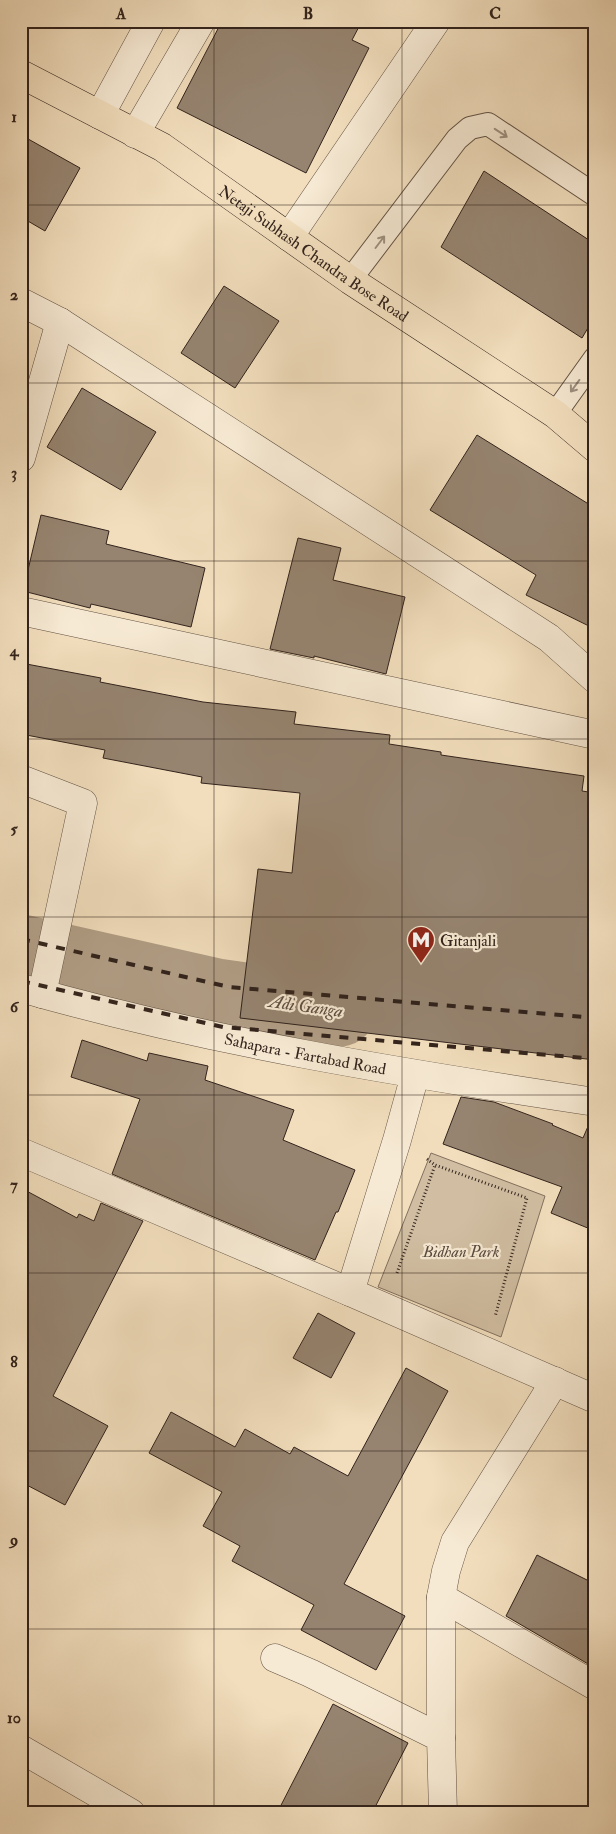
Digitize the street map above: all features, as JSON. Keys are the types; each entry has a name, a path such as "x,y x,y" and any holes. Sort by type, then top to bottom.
{"main road":[{"name":"Netaji Subhash Chandra Bose Road","path":"21,74 162,148 350,280 555,414 595,448"}],"street":[{"path":"100,115 150,21"},
{"path":"135,134 201,21"},
{"path":"289,237 436,21"},
{"path":"21,302 60,322 549,638 595,679"},
{"path":"21,458 60,322"},
{"path":"21,611 595,735"},
{"path":"21,779 83,803 49,956 32,991"},
{"name":"Sahapara - Fartabad Road","path":"32,991 183,1030 415,1074 595,1102"},
{"path":"350,1292 397,1140 415,1074"},
{"path":"21,1152 595,1398"},
{"path":"443,1813 441,1597 446,1571 455,1542 555,1381"},
{"path":"441,1597 595,1686"},
{"path":"275,1658 310,1673 442,1738"},
{"path":"21,1749 130,1813"}],"lane":[{"path":"350,280 458,139 470,128 488,124 595,195"},
{"path":"555,414 595,358"}],"path":[{"path":"397,1140 435,1164 527,1198 494,1318"},
{"path":"396,1276 435,1164"}],"green space":[{"name":"Bidhan Park","path":"431,1153 545,1196 501,1337 378,1287"}],"building":[{"path":"222,21 362,21 352,40 369,48 306,173 177,108"},
{"path":"21,135 80,168 45,231 21,217"},
{"path":"484,171 595,244 595,316 582,338 441,247"},
{"path":"224,286 279,321 235,388 181,353"},
{"path":"82,388 156,432 121,490 47,447"},
{"path":"477,435 595,508 595,629 526,595 536,575 430,510"},
{"path":"41,515 109,531 106,544 205,568 191,627 91,604 90,608 23,591"},
{"path":"298,538 341,548 333,580 405,597 386,674 314,656 314,658 270,649"},
{"path":"21,663 101,678 100,682 203,702 296,712 294,724 390,735 389,744 441,752 441,755 584,776 582,791 595,793 595,1060 240,1018 258,869 292,873 300,793 201,783 202,777 103,758 105,750 21,734"},
{"path":"82,1040 147,1061 149,1053 208,1066 205,1080 294,1110 283,1140 355,1170 338,1212 336,1212 315,1260 112,1174 140,1099 71,1077"},
{"path":"461,1097 494,1102 553,1124 583,1138 592,1117 595,1117 595,1231 551,1213 562,1187 443,1144"},
{"path":"21,1188 77,1218 79,1214 94,1221 101,1203 143,1221 53,1396 108,1426 65,1505 21,1482"},
{"path":"318,1313 355,1333 331,1378 293,1358"},
{"path":"406,1368 448,1391 344,1584 405,1616 376,1670 301,1630 314,1605 232,1561 240,1546 203,1526 222,1492 149,1453 171,1412 235,1447 245,1429 290,1454 294,1447 348,1476"},
{"path":"537,1555 595,1584 595,1668 506,1616"},
{"path":"333,1704 408,1743 372,1813 277,1813"}],"waterway":[{"name":"Adi Ganga","path":"21,950 216,994 340,1011"}],"railway":[{"path":"21,939 229,987 595,1018"},
{"path":"21,981 223,1027 595,1059"}],"place":[{"name":"Gitanjali","path":"421,964"}]}
